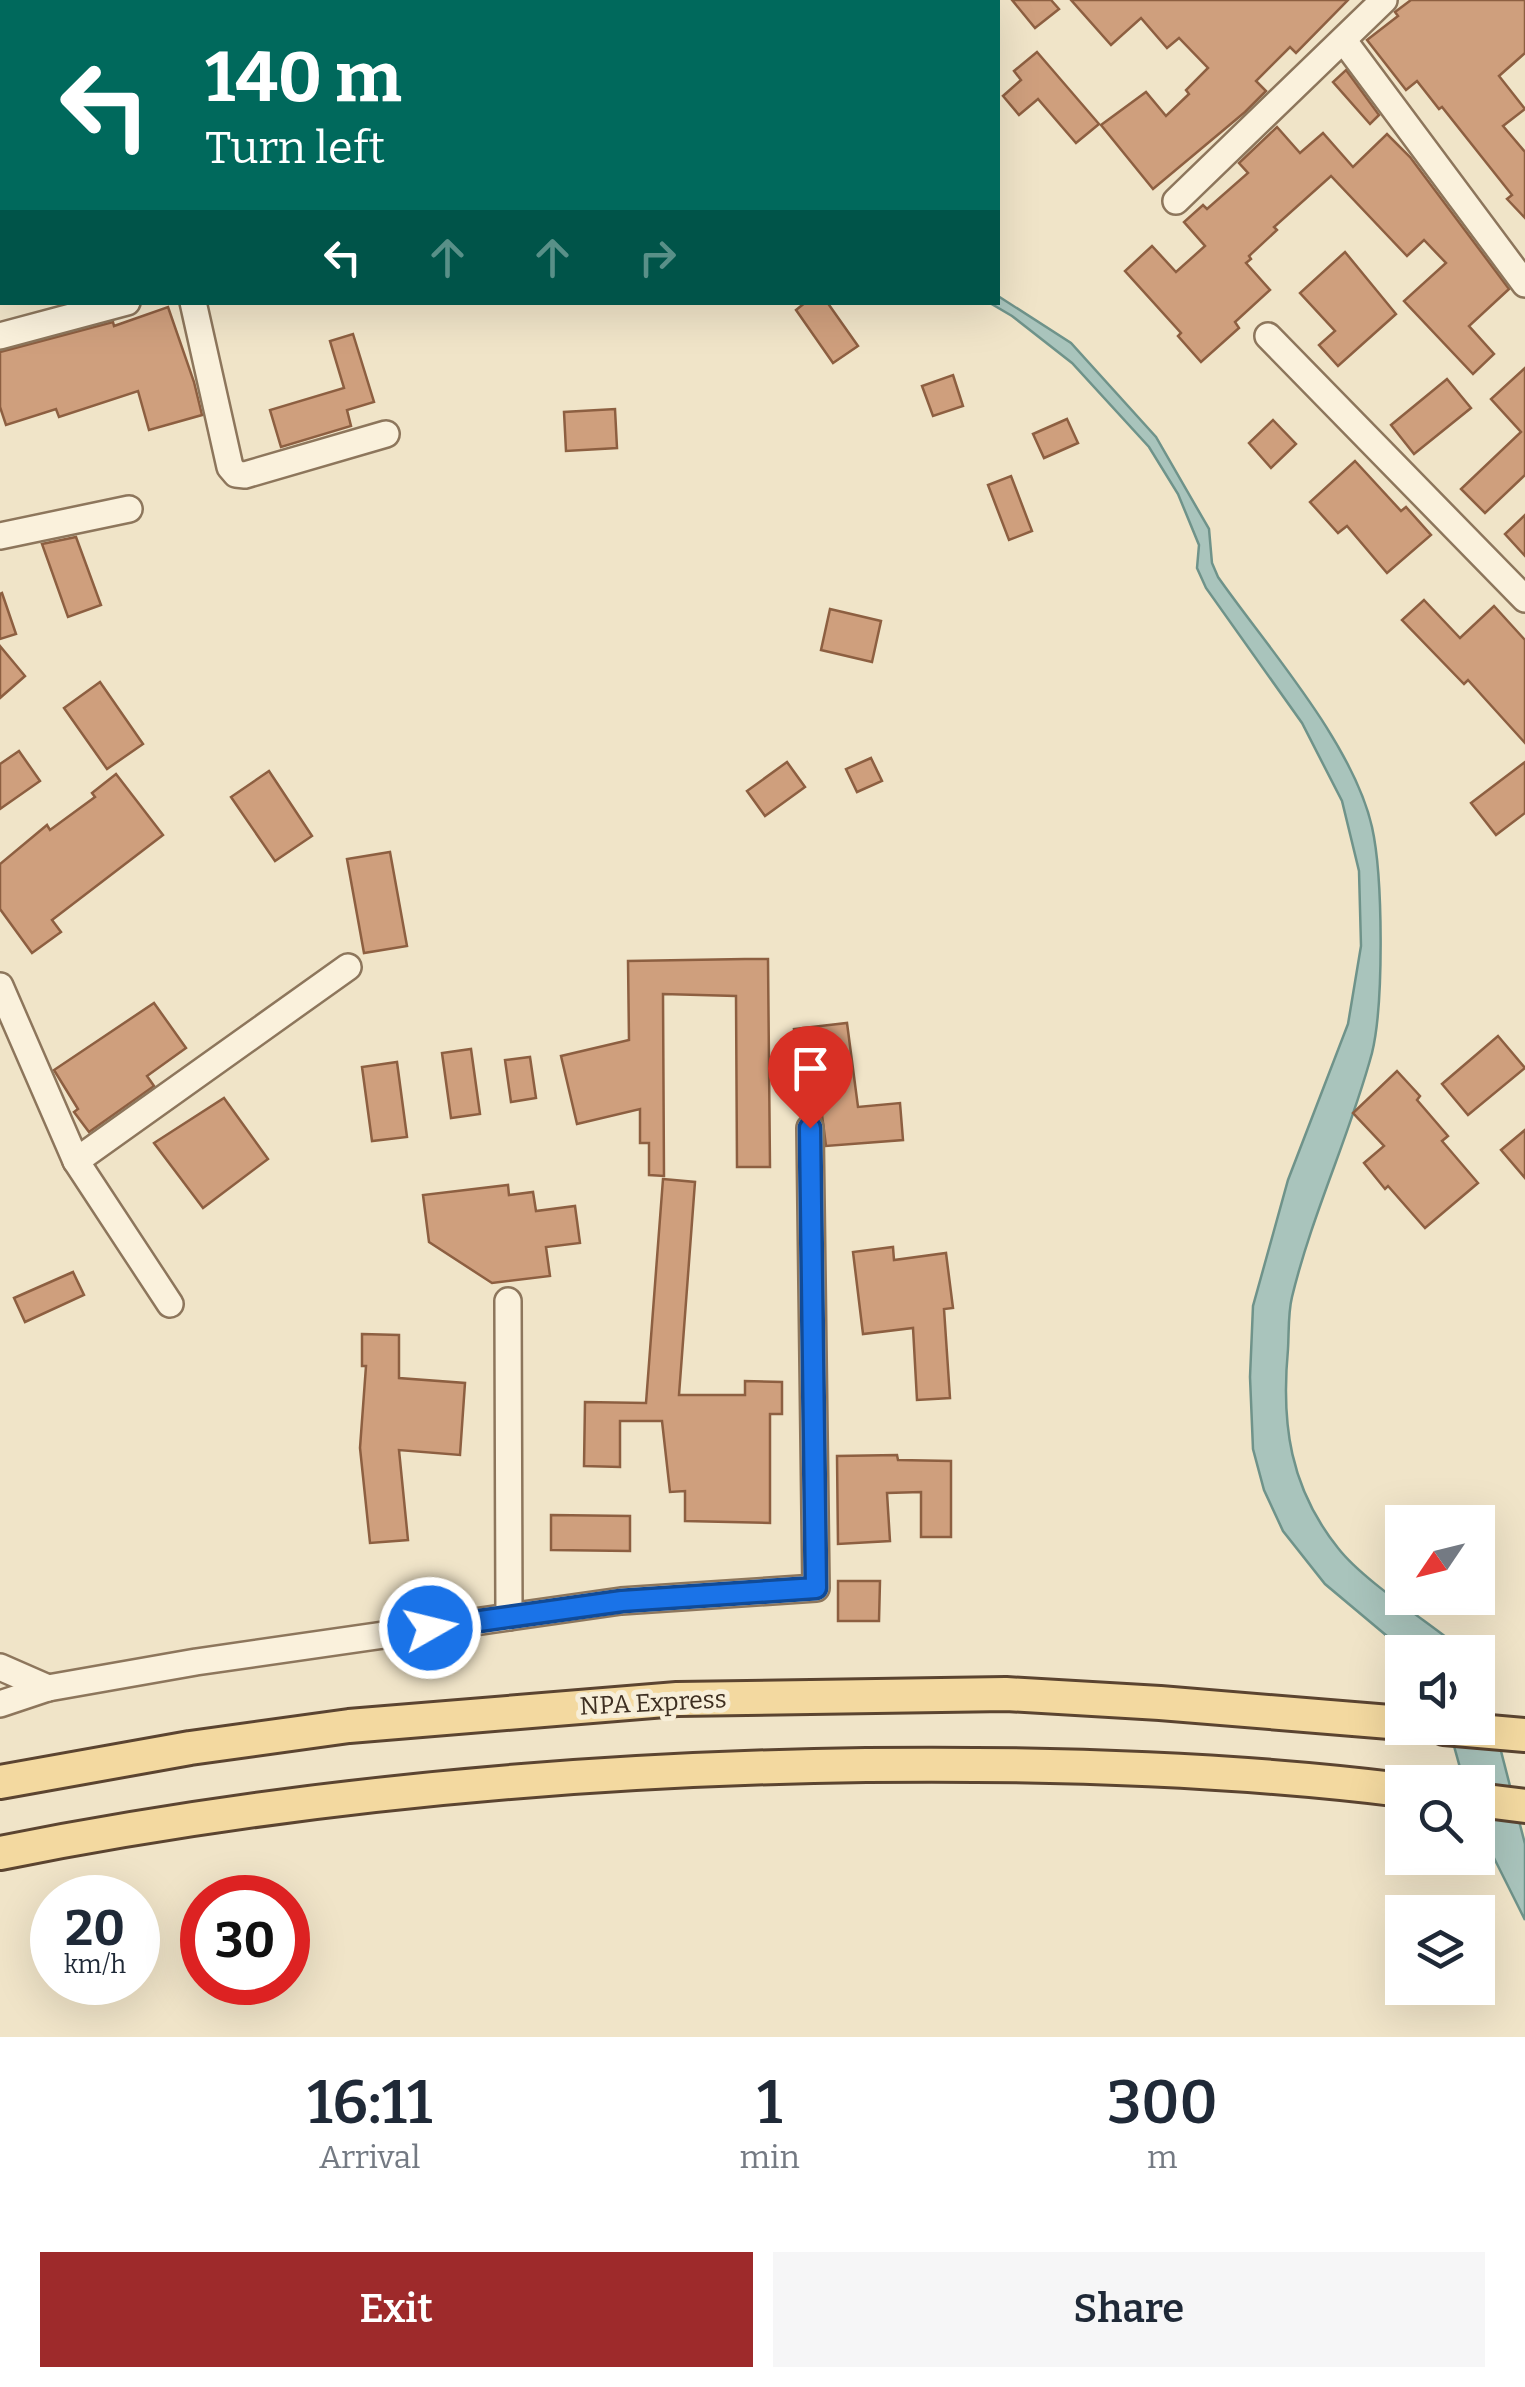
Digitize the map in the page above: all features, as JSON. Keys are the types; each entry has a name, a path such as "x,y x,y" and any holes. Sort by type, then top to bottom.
{"main road":[{"name":"NPA Express","path":"0,1782 190,1748 349,1726 677,1699 1006,1694 1385,1721"},
{"path":"1495,1733 1525,1736"},
{"path":"0,1853 247,1810 413,1788 754,1766 996,1764 1308,1778 1385,1788"},
{"path":"1495,1802 1525,1806"}],"street":[{"path":"1176,202 1384,0"},
{"path":"1344,41 1525,284"},
{"path":"0,336 116,305"},
{"path":"194,305 230,467 236,474 245,475 386,434"},
{"path":"1268,336 1525,599"},
{"path":"0,536 129,509"},
{"path":"76,1161 348,968"},
{"path":"0,986 76,1161 170,1304"},
{"path":"0,1704 48,1688 196,1662 508,1617 622,1601 816,1588 810,1128"},
{"path":"508,1302 508,1617"},
{"path":"0,1667 48,1688"}],"water":[{"path":"1000,297 1071,343 1156,437 1209,529 1212,563 1218,577 1328,729 1362,795 1372,827 1380,907 1376,1031 1363,1084 1292,1297 1286,1377 1288,1429 1292,1454 1309,1502 1338,1548 1385,1591 1385,1615 1416,1615 1443,1635 1386,1635 1325,1584 1283,1531 1264,1490 1253,1449 1253,1306 1288,1180 1348,1024 1361,946 1359,871 1342,801 1302,723 1206,588 1197,568 1199,545 1178,494 1149,447 1072,363 993,305 1000,305"},
{"path":"1495,1728 1525,1844 1525,1920 1495,1860 1495,1765 1459,1765 1454,1745 1495,1745"}],"building":[{"path":"1012,0 1051,0 1059,9 1035,28"},
{"path":"1071,0 1348,0 1296,53 1290,47 1256,81 1266,91 1245,112 1153,189 1101,125 1146,92 1166,116 1208,68 1179,38 1167,48 1141,18 1111,45"},
{"path":"1411,0 1525,0 1525,53 1499,76 1525,109 1503,126 1525,152 1525,218 1507,199 1512,195 1442,107 1439,109 1417,81 1406,90 1367,40 1398,16 1395,12"},
{"path":"1037,52 1099,124 1076,143 1038,99 1019,115 1003,96 1021,80 1014,71"},
{"path":"1346,70 1379,115 1370,124 1333,82"},
{"path":"1277,127 1300,153 1323,133 1353,167 1387,134 1410,157 1509,289 1469,326 1494,354 1473,374 1404,301 1446,263 1424,240 1407,256 1331,176 1274,227 1277,230 1249,256 1251,259 1246,263 1270,290 1235,322 1239,328 1201,362 1178,336 1181,333 1125,271 1152,246 1176,272 1205,246 1184,222 1203,205 1207,209 1248,173 1239,163"},
{"path":"1345,252 1396,314 1338,366 1319,345 1335,331 1300,293"},
{"path":"802,305 829,305 858,346 833,363 796,310"},
{"path":"168,307 202,415 149,430 138,391 59,417 56,409 6,425 0,407 0,352 113,322 114,326"},
{"path":"353,334 374,402 347,410 351,426 281,447 270,410 344,388 330,341"},
{"path":"1525,368 1525,475 1485,513 1461,489 1521,432 1491,399"},
{"path":"953,375 963,406 933,416 922,386"},
{"path":"1447,379 1471,408 1414,454 1391,425"},
{"path":"615,409 617,448 566,451 564,412"},
{"path":"1067,419 1078,443 1044,458 1033,434"},
{"path":"1273,420 1296,444 1271,468 1249,443"},
{"path":"1355,461 1401,511 1406,507 1431,535 1387,573 1347,526 1338,533 1310,502"},
{"path":"1011,476 1032,531 1009,540 988,485"},
{"path":"1525,515 1525,556 1505,534"},
{"path":"76,537 101,605 68,617 42,544"},
{"path":"0,594 16,634 0,639"},
{"path":"1424,600 1460,638 1494,606 1525,640 1525,743 1468,680 1464,684 1402,620"},
{"path":"830,609 881,621 872,662 821,650"},
{"path":"0,646 25,676 0,698"},
{"path":"100,682 143,744 107,769 64,708"},
{"path":"19,751 40,781 0,809 0,764"},
{"path":"871,758 882,781 857,792 846,769"},
{"path":"787,762 805,787 765,816 747,791"},
{"path":"1525,762 1525,813 1496,835 1471,803"},
{"path":"269,771 312,836 275,861 231,797"},
{"path":"116,774 163,835 52,920 61,932 32,953 0,909 0,864 47,825 50,830 95,797 92,793"},
{"path":"390,852 407,946 364,953 347,859"},
{"path":"768,959 770,1167 737,1167 736,996 663,994 664,1176 649,1175 649,1143 640,1143 640,1109 577,1124 561,1056 629,1040 628,961"},
{"path":"154,1003 186,1048 147,1076 154,1086 89,1132 74,1112 78,1109 54,1070"},
{"path":"847,1023 858,1107 900,1103 903,1140 826,1146 818,1084 801,1086 794,1029"},
{"path":"1498,1036 1525,1068 1468,1115 1442,1084"},
{"path":"471,1049 480,1114 451,1118 442,1053"},
{"path":"530,1057 536,1098 511,1102 505,1060"},
{"path":"397,1062 407,1137 372,1141 362,1067"},
{"path":"1397,1071 1448,1136 1442,1141 1478,1183 1425,1228 1364,1163 1384,1146 1353,1113"},
{"path":"224,1098 268,1159 203,1208 154,1143"},
{"path":"1525,1130 1525,1178 1501,1150"},
{"path":"663,1179 695,1182 679,1395 745,1395 745,1381 782,1382 782,1414 770,1414 770,1523 685,1521 685,1491 670,1492 662,1421 620,1421 620,1467 584,1466 585,1402 646,1403"},
{"path":"508,1185 509,1195 533,1192 536,1211 575,1206 580,1243 546,1247 550,1276 492,1283 429,1242 423,1195"},
{"path":"893,1247 894,1260 946,1253 953,1308 944,1309 950,1398 917,1400 913,1328 863,1334 853,1252"},
{"path":"73,1272 84,1295 25,1322 14,1298"},
{"path":"362,1334 399,1335 399,1378 465,1383 460,1455 399,1450 408,1540 370,1543 360,1448 366,1366 362,1366"},
{"path":"897,1455 898,1460 951,1461 951,1537 921,1537 921,1492 887,1493 890,1541 838,1544 837,1456"},
{"path":"551,1515 630,1516 630,1551 551,1550"},
{"path":"838,1581 880,1581 879,1621 838,1621"}],"route":[{"path":"430,1628 622,1601 816,1588 810,1128"}]}
